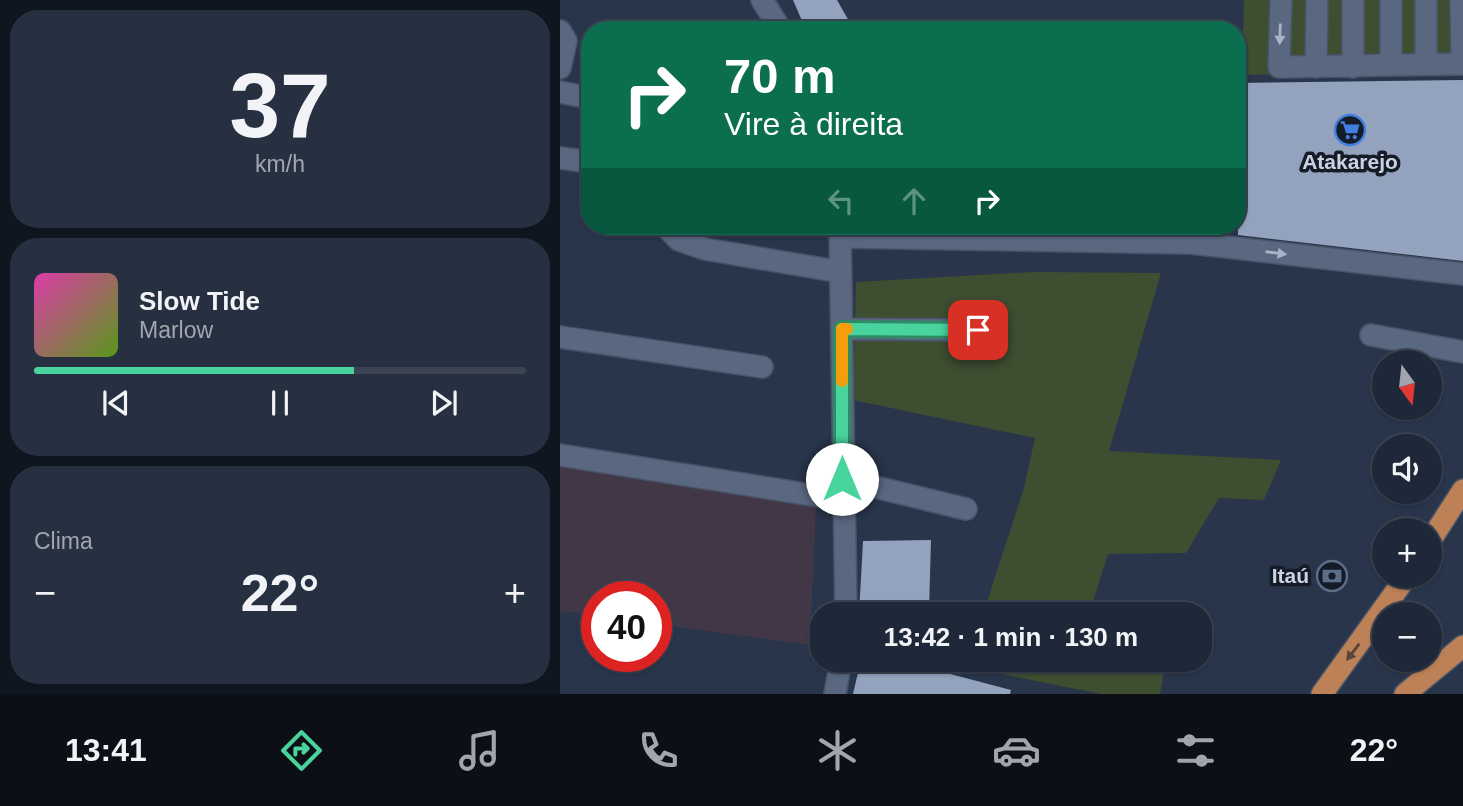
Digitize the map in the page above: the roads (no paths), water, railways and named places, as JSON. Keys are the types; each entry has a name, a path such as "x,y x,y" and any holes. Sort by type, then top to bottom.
{"highway":[{"path":"1442,522 1463,490"},
{"path":"1322,694 1398,588"},
{"path":"1405,694 1462,649"}],"street":[{"path":"762,0 775,21"},
{"path":"1281,0 1279,67 1462,64 1461,0"},
{"path":"1317,0 1317,67"},
{"path":"1353,0 1353,67"},
{"path":"1391,0 1391,65"},
{"path":"1426,0 1426,64"},
{"path":"560,31 566,41 560,68"},
{"path":"560,92 581,96"},
{"path":"560,159 581,161"},
{"path":"674,235 679,240 705,249 841,272"},
{"path":"841,235 842,489 846,602"},
{"path":"1209,235 1463,274"},
{"path":"842,329 978,330"},
{"path":"1371,335 1463,352"},
{"path":"560,337 762,367"},
{"path":"560,455 842,489 966,509"},
{"path":"835,694 839,672"}],"place":[{"name":"Atakarejo","path":"1350,130"},
{"name":"Itaú","path":"1332,576"}]}
